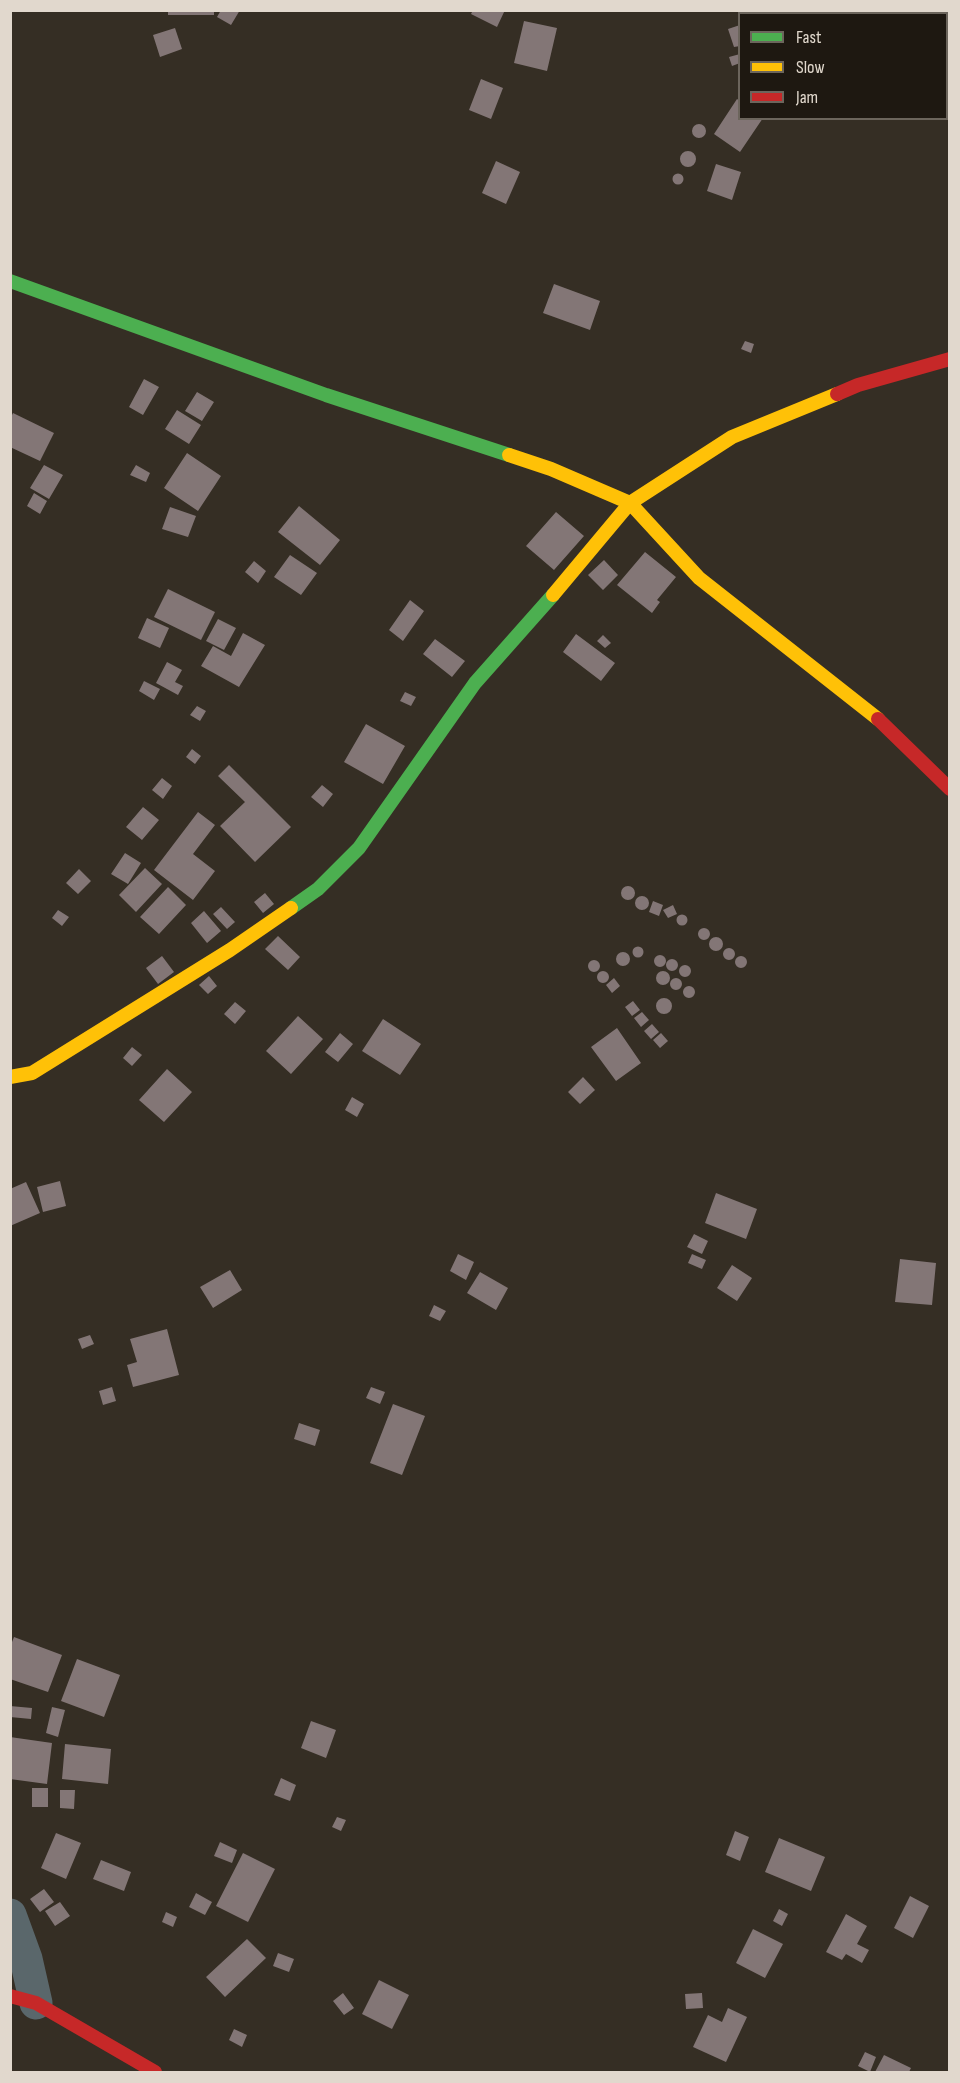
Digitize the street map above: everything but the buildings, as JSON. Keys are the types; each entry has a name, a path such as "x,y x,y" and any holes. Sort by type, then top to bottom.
{"street":[{"path":"10,281 326,395 551,468 630,503 699,578 892,731 950,789"},
{"path":"10,1077 32,1073 96,1034 230,950 318,889 360,848 475,682 586,558 630,503 732,437 858,385 950,359"},
{"path":"10,1915 26,1959 23,2000 146,2069"}],"traffic: fast":[{"path":"10,281 326,395 509,455"},
{"path":"291,908 318,889 359,848 475,683 553,595"}],"traffic: slow":[{"path":"553,595 630,503 732,437 837,394"},
{"path":"509,455 551,469 630,503 699,578 878,719"},
{"path":"10,1077 32,1073 230,950 291,908"}],"traffic: jam":[{"path":"837,394 858,385 950,359"},
{"path":"878,719 950,789"},
{"path":"10,1996 36,2003 155,2072"}]}
